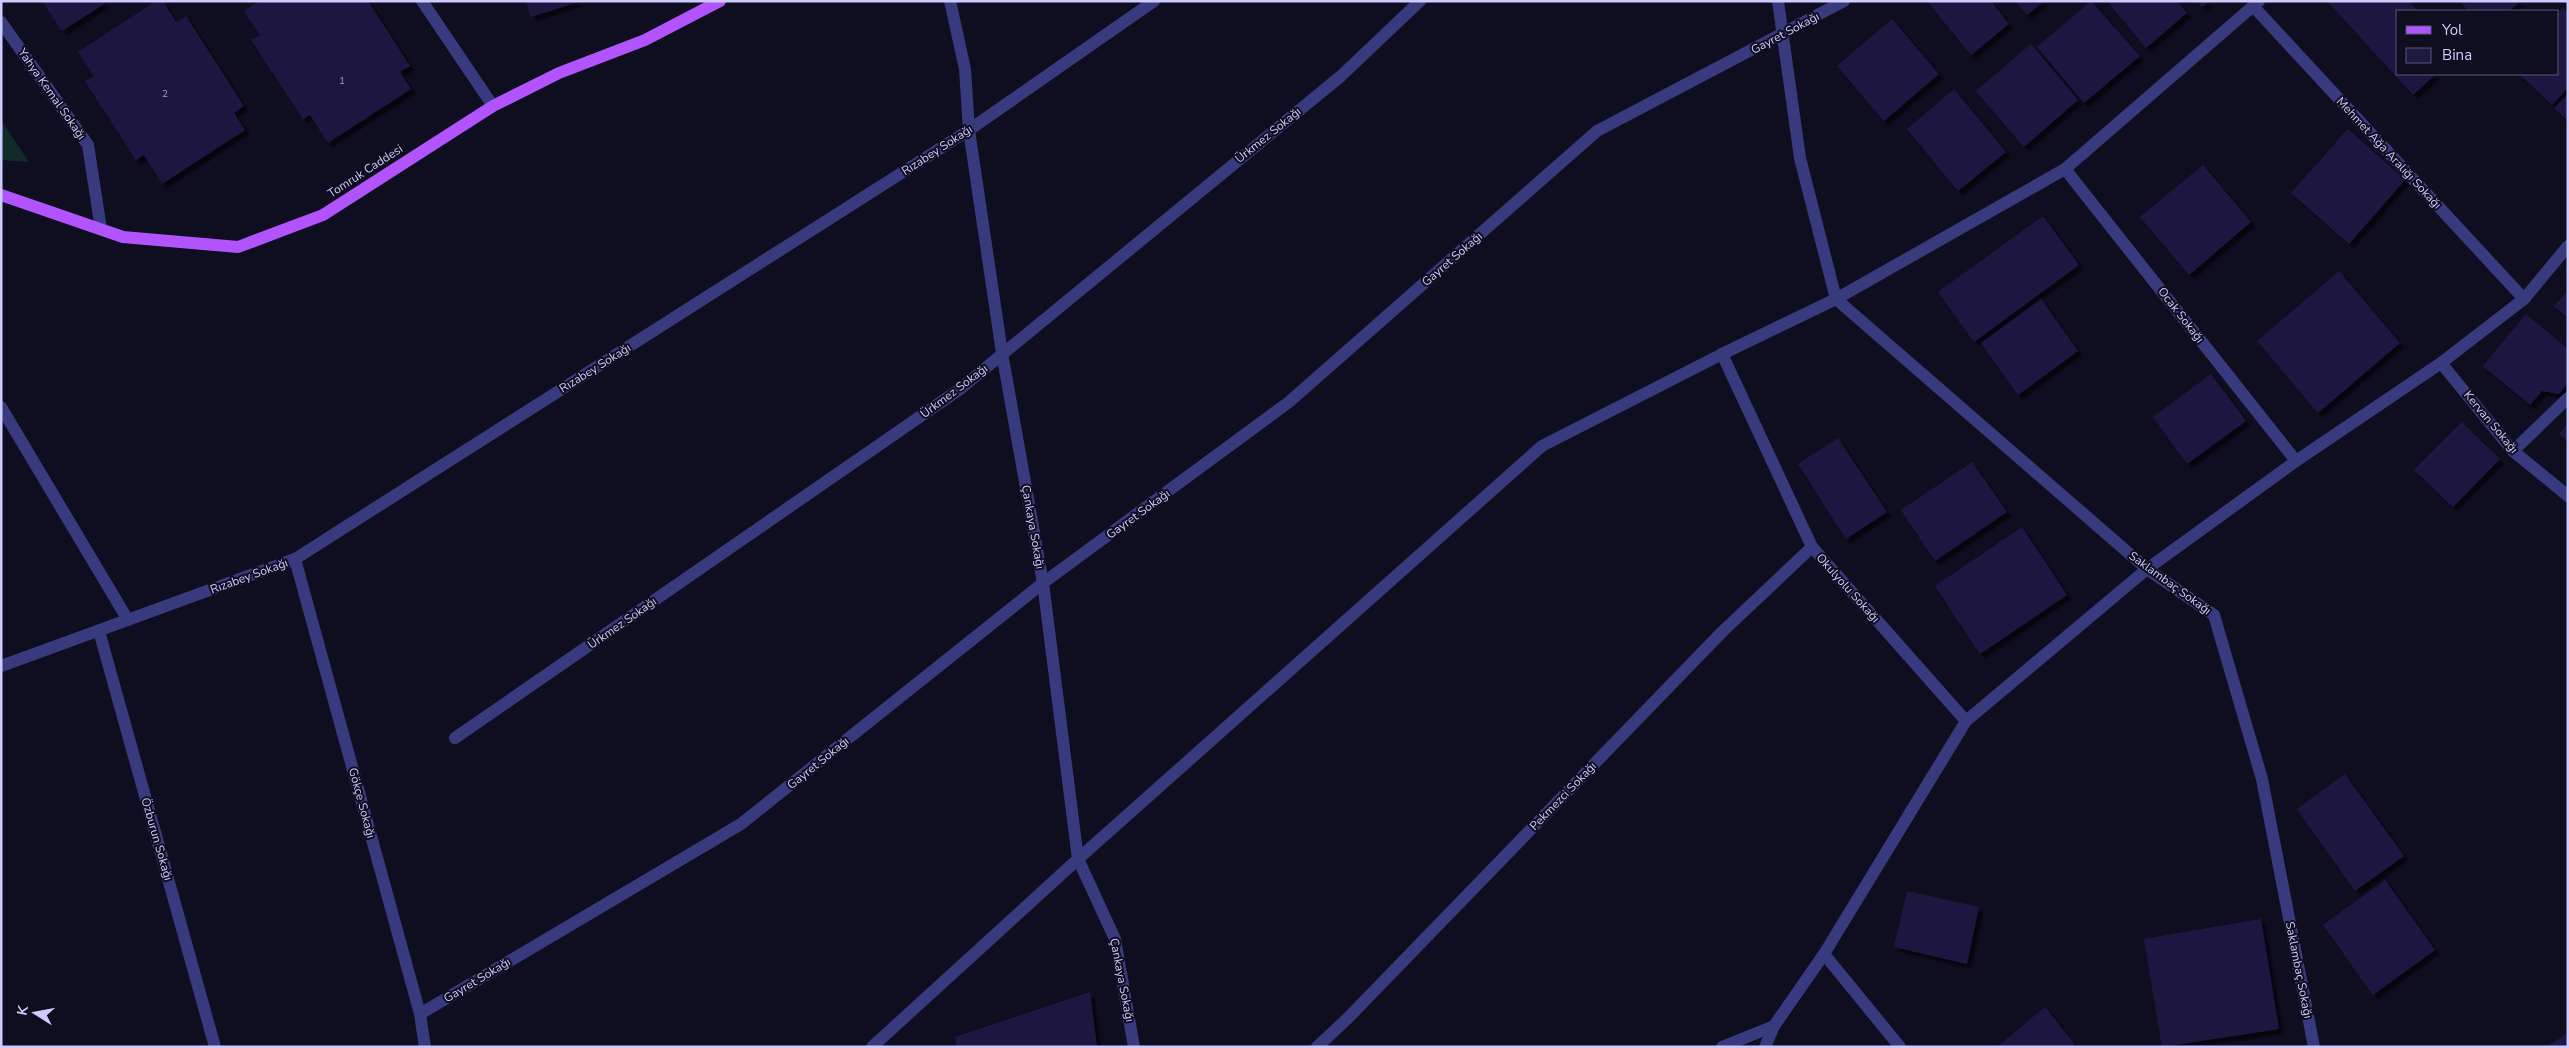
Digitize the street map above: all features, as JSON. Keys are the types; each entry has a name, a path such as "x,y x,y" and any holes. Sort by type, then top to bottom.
{"main road":[{"name":"Tomruk Caddesi","path":"1,195 123,237 238,247 323,215 493,106 559,73 646,40 720,1"}],"street":[{"path":"422,1 493,106"},
{"name":"Çankaya Sokağı","path":"950,1 965,69 970,130 1002,354 1043,584 1078,859 1115,939 1134,1047"},
{"name":"Rızabey Sokağı","path":"1,666 295,559 970,130 1154,1"},
{"name":"Ürkmez Sokağı","path":"455,738 960,389 1341,76 1420,1"},
{"path":"1778,1 1800,158 1836,299"},
{"name":"Gayret Sokağı","path":"420,1014 740,824 1043,584 1289,402 1596,131 1844,1"},
{"path":"872,1047 1078,859 1542,446 1722,354 1836,299 2066,169 2256,4"},
{"name":"Mehmet Ağa Aralığı Sokağı","path":"2256,4 2524,299"},
{"name":"Yahya Kemal Sokağı","path":"1,22 88,145 101,230"},
{"name":"Ocak Sokağı","path":"2066,169 2296,461"},
{"path":"1765,1047 1774,1026 1824,954 1966,721 2147,569 2296,461 2441,363 2524,299 2568,246"},
{"name":"Saklambaç Sokağı","path":"1836,299 2147,569 2214,615 2262,778 2314,1047"},
{"name":"Okulyolu Sokağı","path":"1722,354 1812,547 1966,721"},
{"name":"Kervan Sokağı","path":"2441,363 2514,451 2568,496"},
{"path":"2514,451 2568,398"},
{"path":"1,407 128,620"},
{"name":"Pekmezci Sokağı","path":"1317,1047 1355,1011 1722,632 1812,547"},
{"name":"Gökçe Sokağı","path":"295,559 420,1014 425,1047"},
{"name":"Özburun Sokağı","path":"99,631 215,1047"},
{"path":"1824,954 1900,1047"},
{"path":"1722,1047 1774,1026"}],"green space":[{"path":"1,120 29,162 1,160"}],"building":[{"path":"42,1 102,1 104,4 62,31"},
{"path":"156,1 163,1 176,22 186,16 244,106 234,113 245,130 162,184 144,155 136,160 85,81 94,76 78,52"},
{"path":"259,1 368,1 410,66 400,72 411,89 328,143 310,115 303,119 251,40 260,35 244,11"},
{"path":"526,1 578,1 578,2 531,17"},
{"path":"1927,1 1991,1 2009,24 1971,55"},
{"path":"2015,1 2044,1 2027,15"},
{"path":"2091,1 2140,56 2084,103 2037,47"},
{"path":"2107,1 2177,1 2187,13 2146,48"},
{"path":"2197,1 2209,1 2202,7"},
{"path":"2327,1 2409,1 2417,10 2396,10 2396,75 2435,75 2413,95"},
{"path":"2460,1 2521,1 2510,10 2467,10"},
{"path":"2562,8 2568,13 2568,88 2552,105 2520,75 2559,75 2559,12"},
{"path":"1892,19 1939,74 1884,121 1837,66"},
{"path":"2031,44 2078,100 2024,147 1976,91"},
{"path":"1954,89 2006,152 1958,191 1907,129"},
{"path":"2568,94 2568,121 2554,108"},
{"path":"2348,129 2405,180 2349,244 2291,193"},
{"path":"2203,165 2251,222 2189,275 2140,217"},
{"path":"2043,216 2079,265 1974,342 1938,292"},
{"path":"2339,271 2400,343 2318,413 2257,341"},
{"path":"2568,291 2568,318 2554,306"},
{"path":"2041,299 2078,351 2018,395 1981,343"},
{"path":"2526,314 2568,349 2568,382 2559,394 2542,391 2530,405 2483,366"},
{"path":"2211,374 2246,421 2187,464 2153,417"},
{"path":"2462,422 2500,459 2453,507 2414,470"},
{"path":"2568,424 2568,442 2559,434"},
{"path":"1838,438 1887,512 1846,539 1798,464"},
{"path":"1972,462 2007,512 1935,561 1901,510"},
{"path":"2022,527 2067,595 1980,654 1935,586"},
{"path":"2345,774 2404,856 2355,891 2297,809"},
{"path":"2385,880 2435,950 2373,995 2323,925"},
{"path":"1907,891 1979,907 1967,964 1894,947"},
{"path":"2261,919 2279,1029 2162,1047 2144,939"},
{"path":"1090,992 1097,1047 957,1047 955,1037"},
{"path":"2045,1007 2075,1044 2071,1047 1997,1047"},
{"path":"2568,1033 2568,1047 2546,1047"}]}
